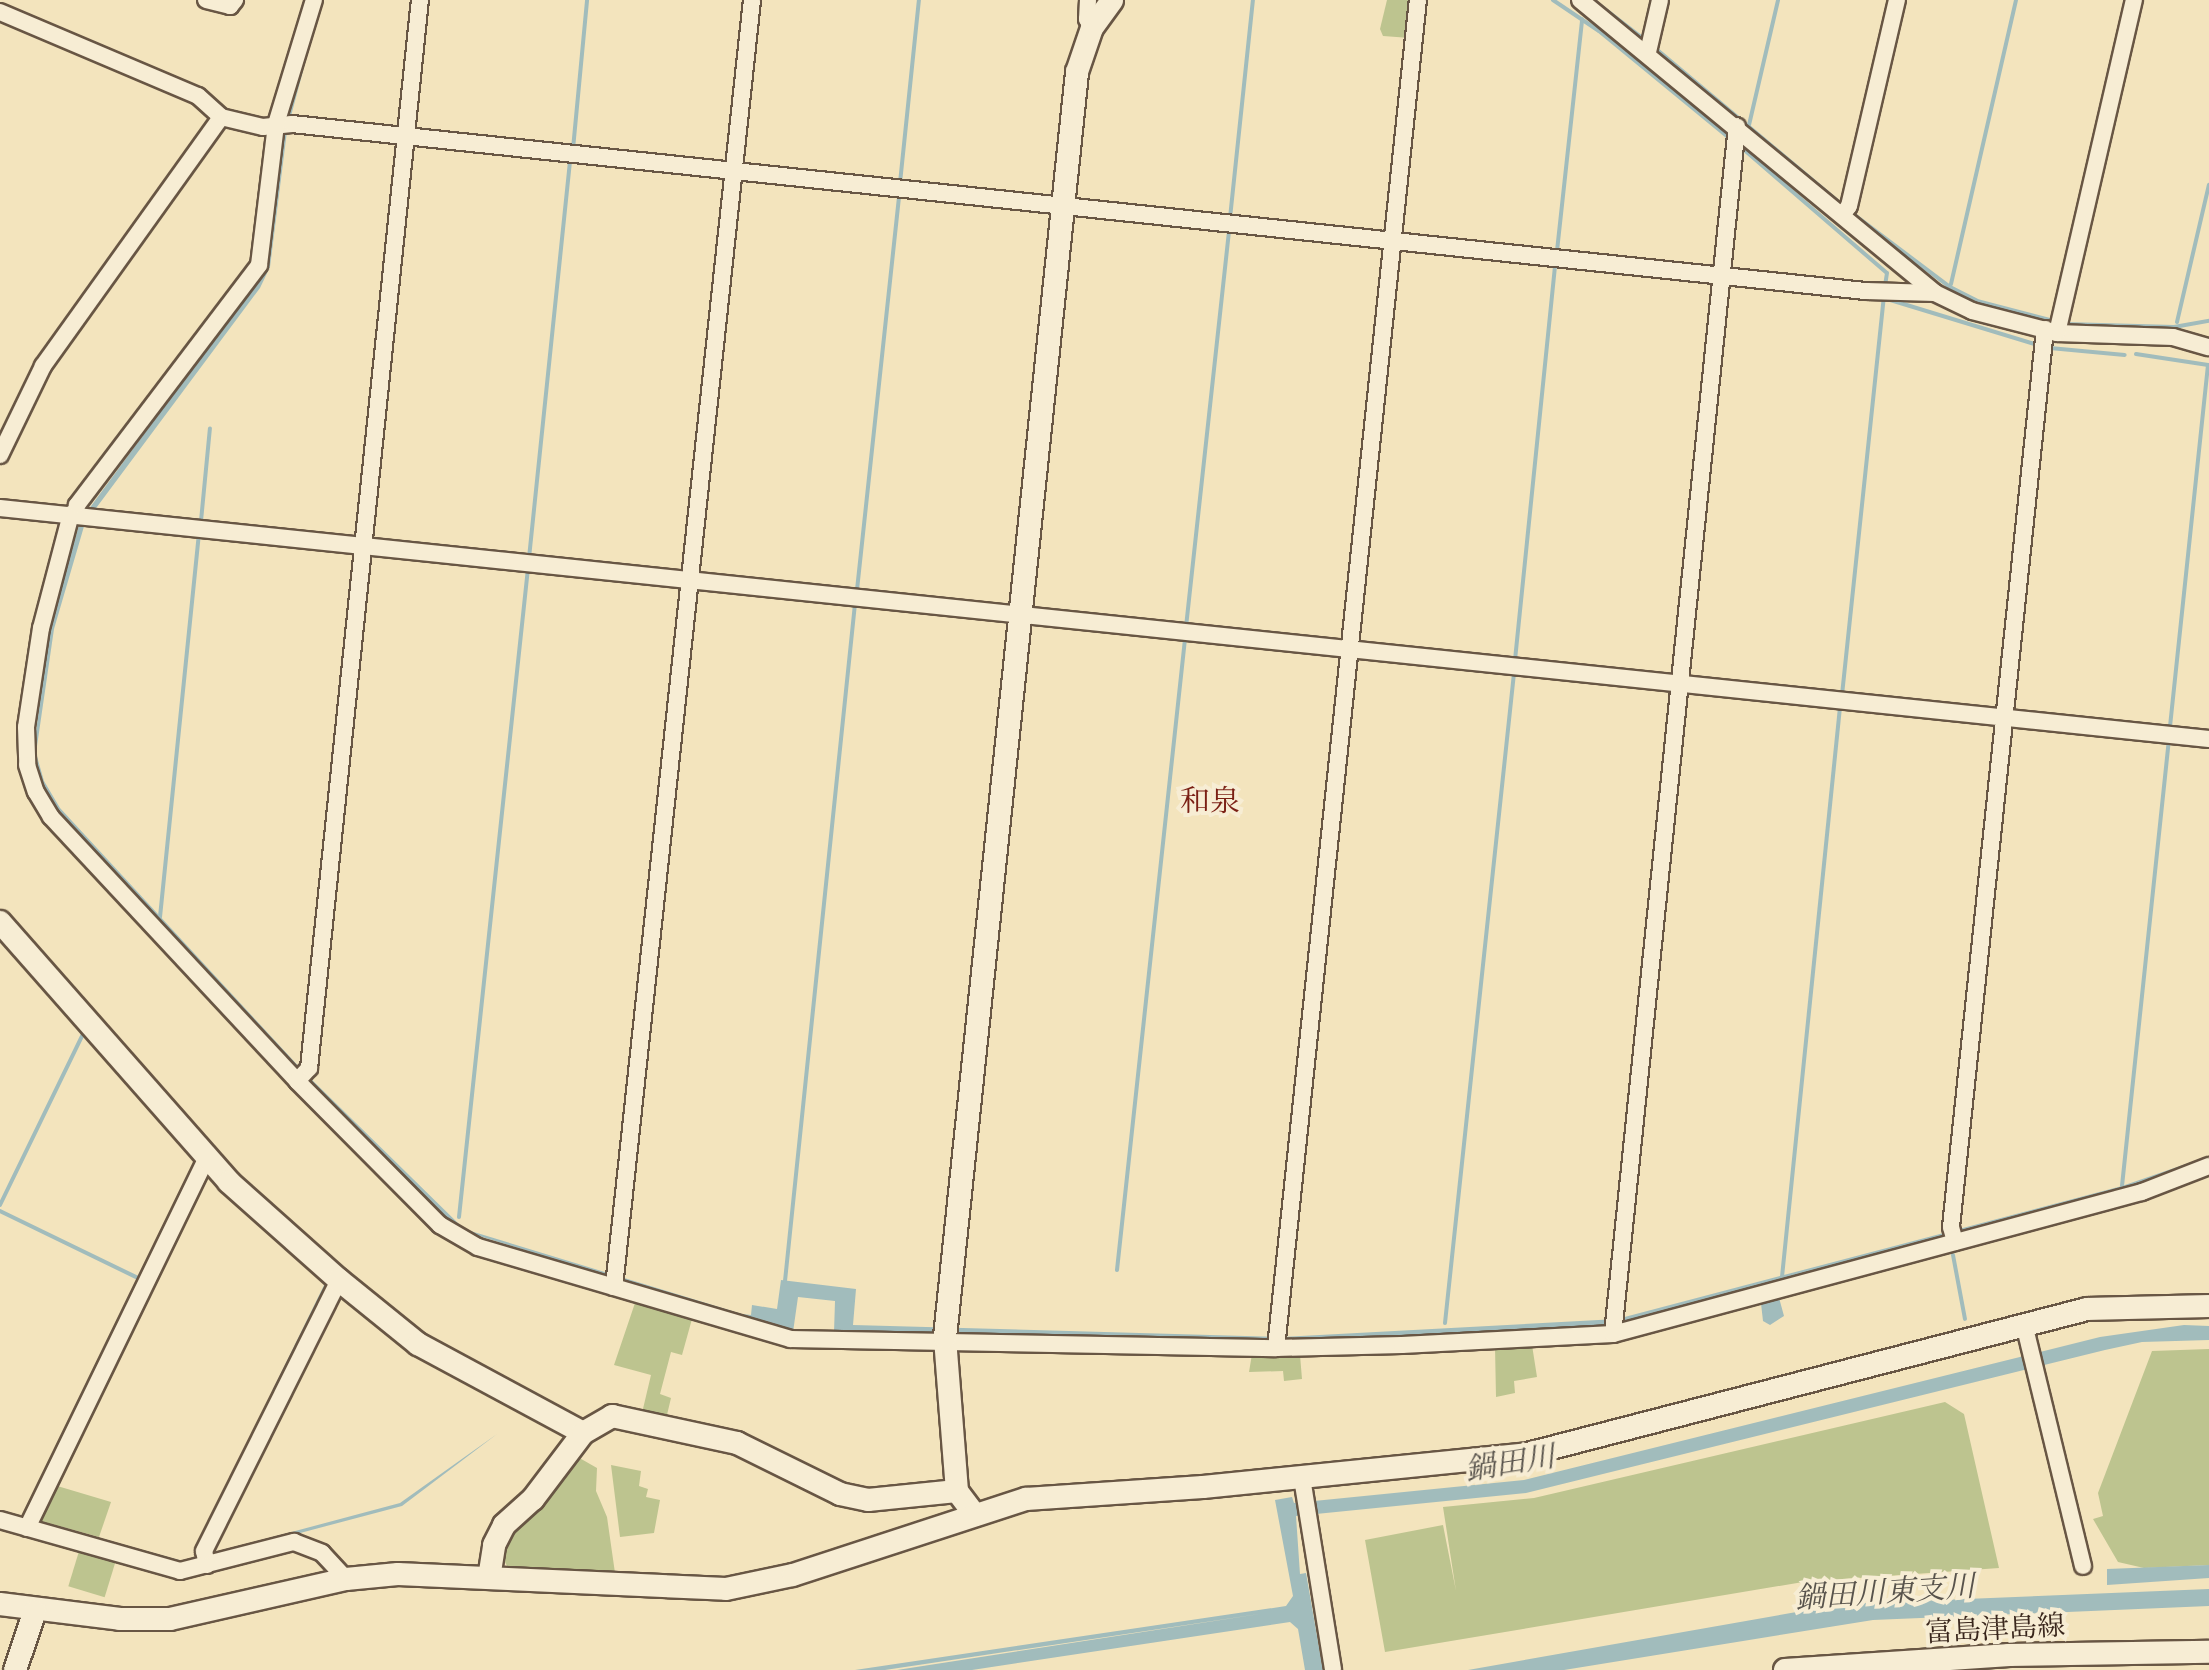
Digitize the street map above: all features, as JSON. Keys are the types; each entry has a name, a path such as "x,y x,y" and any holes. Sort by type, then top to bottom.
{"street":[{"path":"206,0 230,6 235,0"},
{"path":"314,0 283,124 259,265 77,505 79,515 41,628 26,727 27,765 36,792 51,817 302,1075 449,1232 478,1247 616,1282 771,1336 945,1335 1277,1342 1612,1326 1768,1294 1954,1235 2142,1192 2209,1166"},
{"path":"302,1075 364,545 420,0"},
{"path":"616,1282 752,0"},
{"path":"1088,0 1087,19 1092,28"},
{"path":"975,1515 957,1491 945,1335 1077,72 1092,28 1112,0"},
{"path":"1277,1342 1418,0"},
{"path":"1580,0 1648,52 1935,293 1972,311 2051,331 2173,337 2209,347"},
{"path":"1648,52 1660,0"},
{"path":"1842,215 1897,0"},
{"path":"1954,1235 2005,718 2051,331 2134,0"},
{"path":"0,12 198,96 221,117 263,127 283,124 406,136 1721,274 1935,293"},
{"path":"0,455 43,366 221,117"},
{"path":"1612,1326 1737,126"},
{"path":"0,508 2209,739"},
{"path":"0,922 207,1158 339,1280 418,1344 583,1433"},
{"path":"30,1523 207,1158"},
{"path":"206,1559 339,1280"},
{"path":"0,1604 35,1611 170,1619 346,1579 398,1574 726,1589 793,1575 1026,1499 1303,1486 1565,1446 2087,1309 2209,1306"},
{"path":"2024,1324 2083,1566"},
{"path":"489,1578 494,1545 504,1525 533,1499 583,1433 603,1418 626,1416 737,1443 840,1494 868,1500 957,1491"},
{"path":"1303,1486 1333,1670"},
{"path":"0,1520 30,1523 180,1571 206,1559 294,1542 322,1553 346,1579"},
{"path":"15,1670 35,1611"},
{"name":"富島津島線","path":"1785,1670 2209,1652"}],"green space":[{"path":"1387,0 1415,0 1410,38 1383,36 1380,29"},
{"path":"636,1300 692,1319 682,1355 671,1352 660,1394 671,1398 666,1419 642,1413 651,1375 614,1365"},
{"path":"1532,1345 1537,1377 1514,1381 1515,1393 1496,1397 1495,1347"},
{"path":"2209,1349 2209,1565 2144,1568 2118,1562 2093,1519 2103,1516 2098,1493 2152,1351"},
{"path":"1252,1354 1300,1355 1302,1379 1284,1381 1283,1371 1249,1372"},
{"path":"1945,1402 1964,1414 1999,1568 1803,1582 1385,1652 1365,1540 1443,1525 1456,1591 1443,1507 1534,1498"},
{"path":"576,1456 597,1468 596,1491 607,1517 615,1573 508,1568 500,1552 502,1540"},
{"path":"611,1465 641,1471 639,1486 648,1489 646,1497 660,1500 654,1533 620,1537"},
{"path":"54,1485 111,1502 99,1537 37,1520"},
{"path":"80,1548 116,1559 105,1597 68,1586"}],"water":[{"path":"322,0 287,131 270,267 260,288 85,523 54,629 36,753 44,781 60,808 303,1071 464,1229 742,1314 751,1315 752,1305 777,1309 781,1280 856,1289 853,1325 1282,1337 1617,1319 2122,1186 2209,1156 2138,1184 1779,1281 1775,1283 1784,1316 1770,1325 1763,1321 1759,1286 1610,1326 1282,1342 834,1332 835,1301 798,1297 793,1332 456,1229 300,1075 57,811 40,784 33,753 50,628 80,521 267,267 284,132"},
{"path":"2184,1325 2209,1326 2209,1340 2142,1342 2105,1350 1526,1493 1296,1516 1300,1574 1306,1573 1323,1670 1305,1670 1298,1629 1290,1622 972,1670 897,1670 1266,1613 885,1670 855,1670 1286,1606 1293,1596 1275,1500 1292,1497 1294,1503 1524,1480 2100,1337"},
{"path":"497,1434 402,1506 183,1564 0,1512 183,1561 400,1503"},
{"path":"2209,1565 2209,1578 2107,1585 2107,1569"},
{"path":"2209,1589 2209,1606 1873,1620 1564,1670 1468,1670 1842,1604"}],"waterway":[{"path":"573,149 587,0"},
{"path":"900,183 919,0"},
{"path":"1230,218 1253,0"},
{"path":"1553,0 1599,31 1728,137"},
{"path":"1593,0 1645,40"},
{"path":"1749,125 1778,0"},
{"path":"1951,284 2016,0"},
{"path":"1557,251 1582,19"},
{"path":"1655,48 1843,206"},
{"path":"1742,148 1887,273 1885,285"},
{"path":"529,558 570,160"},
{"path":"2177,322 2209,185"},
{"path":"857,590 899,194"},
{"path":"1852,213 1950,287 1977,301 2054,321"},
{"path":"1186,627 1229,228"},
{"path":"1515,660 1555,264"},
{"path":"1842,695 1884,297"},
{"path":"1887,299 2037,345"},
{"path":"2065,324 2174,327 2209,321"},
{"path":"2050,348 2125,355"},
{"path":"2136,354 2208,365 2170,728"},
{"path":"201,521 210,428"},
{"path":"160,917 199,534"},
{"path":"459,1217 528,568"},
{"path":"785,1281 855,604"},
{"path":"1117,1270 1185,639"},
{"path":"1445,1323 1514,673"},
{"path":"1782,1277 1840,707"},
{"path":"2122,1186 2169,741"},
{"path":"0,1205 82,1036"},
{"path":"0,1211 140,1279"},
{"path":"1953,1255 1965,1319"},
{"path":"273,1394 326,1286"}],"district":[{"name":"和泉","path":"1210,801"}],"water label":[{"name":"鍋田川","path":"1510,1463"},
{"name":"鍋田川東支川","path":"1885,1592"}]}
